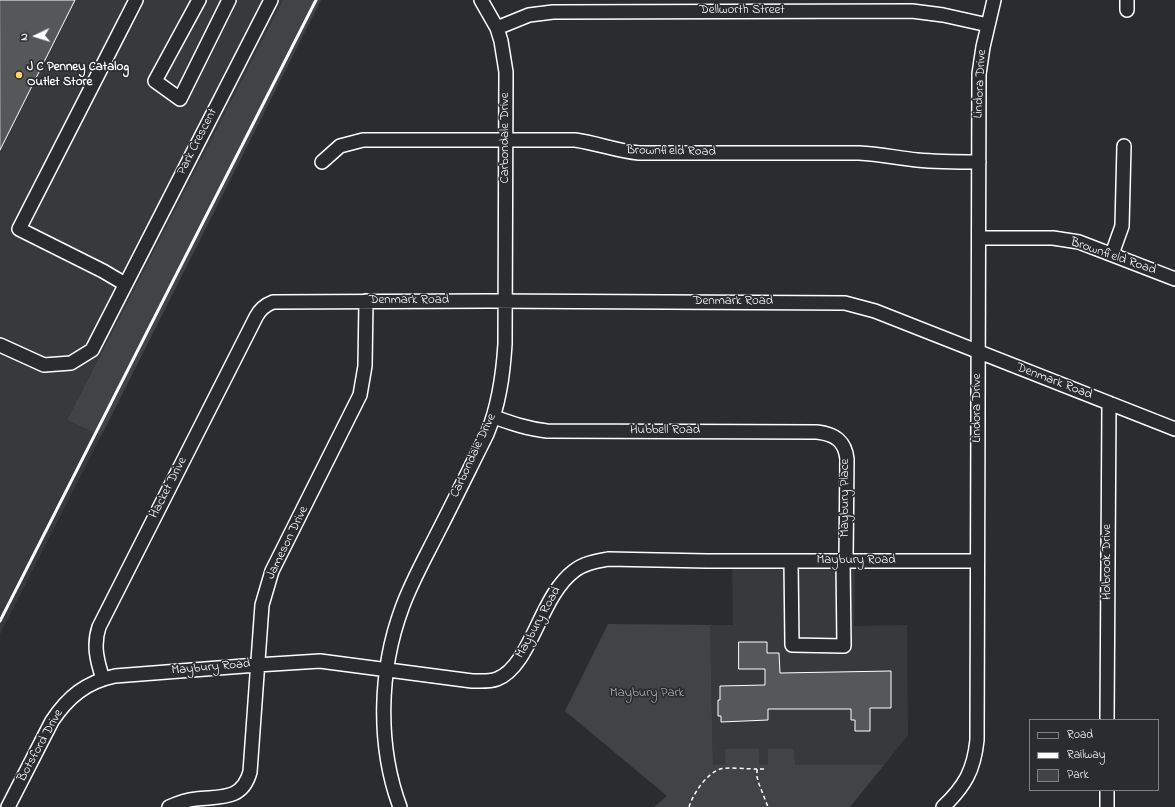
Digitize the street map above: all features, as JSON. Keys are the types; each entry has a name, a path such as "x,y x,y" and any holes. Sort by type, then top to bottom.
{"street":[{"path":"125,284 103,271 19,229 136,0"},
{"path":"199,0 155,81 180,98 229,0"},
{"name":"Park Crescent","path":"0,345 44,365 71,364 92,350 271,0"},
{"name":"Carbondale Drive","path":"400,807 391,777 385,740 384,703 387,669 392,642 402,607 494,417 501,389 503,370 505,302 506,72 501,41 497,28 481,0"},
{"name":"Lindora Drive","path":"943,807 957,792 971,769 977,740 979,74 980,61 994,0"},
{"name":"Dellworth Street","path":"497,28 529,15 553,12 912,12 943,14 988,26"},
{"name":"Brownfield Road","path":"322,162 340,146 363,140 575,140 598,144 625,152 639,153 859,153 889,155 917,160 942,162 979,162"},
{"path":"1112,254 1122,226 1124,146"},
{"name":"Brownfield Road","path":"979,238 1053,238 1079,242 1175,279"},
{"name":"Denmark Road","path":"267,304 281,301 845,303 875,311 1175,429"},
{"name":"Jameson Drive","path":"169,807 187,801 231,795 242,789 246,784 250,772 262,605 272,571 360,395 365,366 366,301"},
{"name":"Hacket Drive","path":"103,679 96,652 96,635 99,627 256,317 262,308 267,304"},
{"name":"Holbrook Drive","path":"1107,719 1109,403"},
{"name":"Hubbell Road","path":"494,417 519,426 546,430 818,432 833,435 838,438"},
{"name":"Maybury Place","path":"790,560 792,646 844,646 847,459 844,448 838,438"},
{"name":"Maybury Road","path":"103,679 115,676 257,664 320,661 472,681 492,681 510,671 522,655 551,597 565,579 575,570 595,562 608,559 977,561"},
{"name":"Botsford Drive","path":"8,807 52,721 61,708 73,695 103,679"},
{"path":"1107,791 1107,807"}],"path":[{"path":"689,807 696,789 714,772 720,769 764,769"},
{"path":"757,769 759,784 765,796 768,807"}],"shaded area":[{"path":"0,0 283,0 67,420 101,436 0,634"},
{"path":"732,567 855,567 854,626 907,625 908,735 884,765 713,765 710,625 733,625"}],"green space":[{"path":"283,0 321,0 101,436 67,420"},
{"name":"Maybury Park","path":"608,624 710,625 713,765 727,765 725,764 725,749 759,749 759,765 768,765 768,749 794,749 795,765 884,765 850,807 654,807 667,796 565,711"}],"building":[{"name":"J C Penney Catalog Outlet Store","path":"0,0 75,0 0,150"},
{"path":"739,642 767,642 767,653 779,653 780,673 891,671 891,708 870,708 870,731 855,731 855,720 851,720 851,709 768,709 768,720 721,722 721,716 718,716 720,686 765,685 765,669 739,669"}],"railway":[{"path":"0,621 316,0"}],"place":[{"name":"J C Penney Catalog Outlet Store","path":"19,75"}]}
